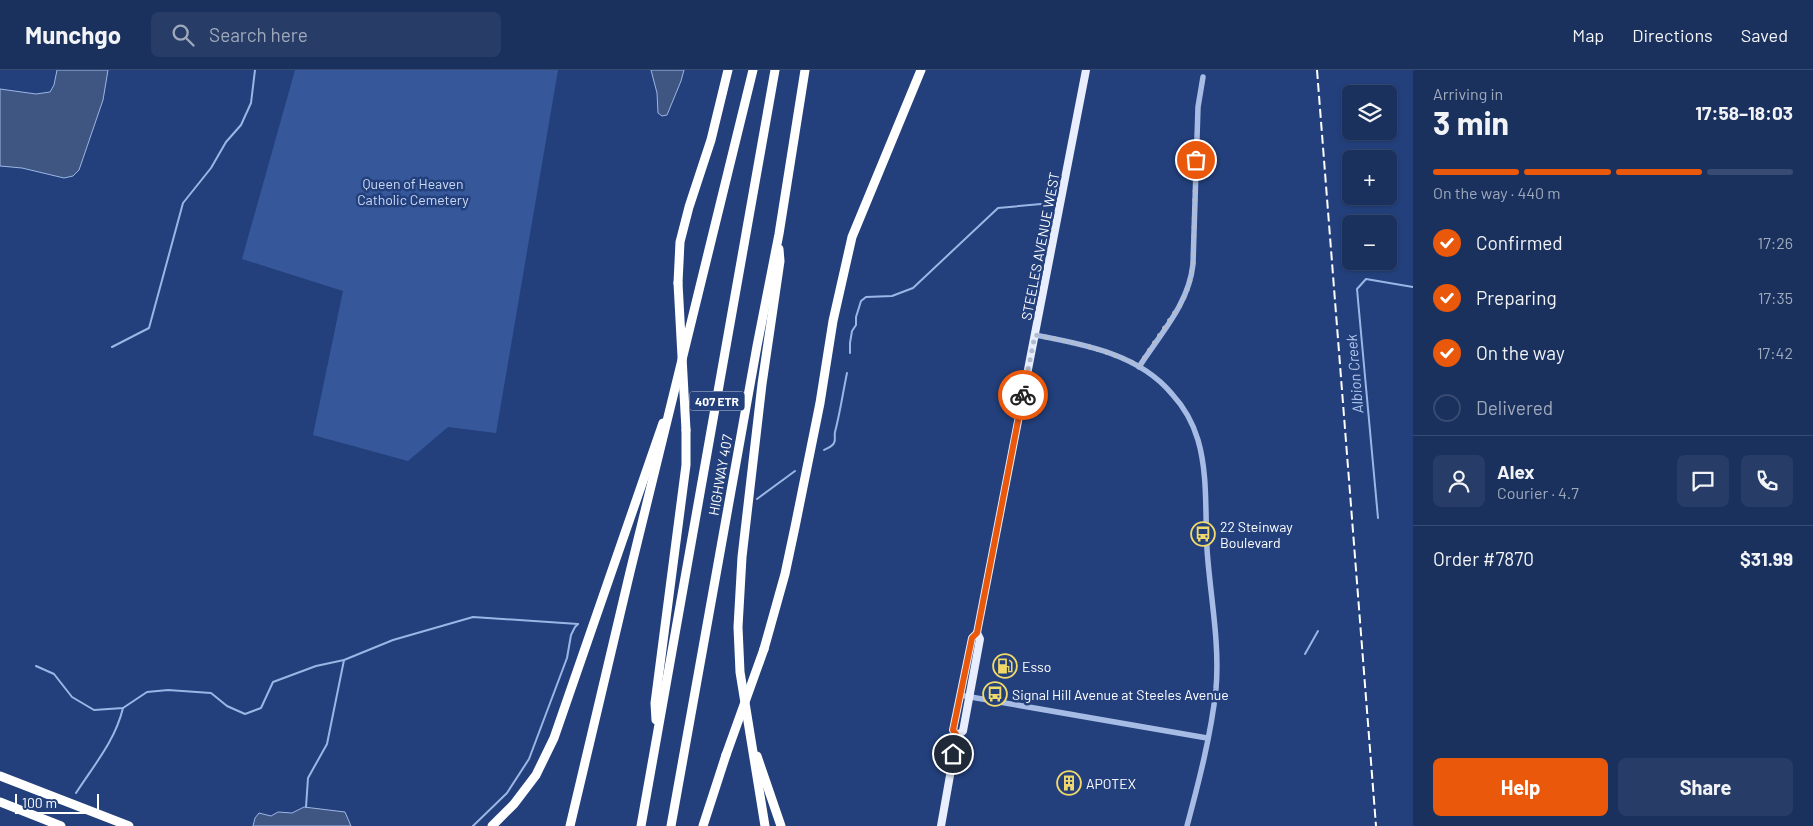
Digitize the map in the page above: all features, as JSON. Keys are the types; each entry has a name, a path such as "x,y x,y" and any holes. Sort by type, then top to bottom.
{"highway":[{"path":"658,731 655,703 686,465 686,430 678,283 680,242 730,70"},
{"path":"570,826 627,582 753,70"},
{"name":"HIGHWAY 407","path":"641,826 775,70"},
{"name":"HIGHWAY 407","path":"671,826 757,346 779,234 805,70"},
{"path":"703,826 764,649 785,574 820,403 833,321 852,237 921,70"},
{"path":"765,826 740,672 738,627 742,557 762,384 780,261 779,234"},
{"path":"492,826 514,804 536,775 554,738 659,430 672,402"},
{"path":"750,740 781,826"},
{"path":"0,776 129,826"},
{"path":"0,802 61,826"}],"main road":[{"name":"STEELES AVENUE WEST","path":"957,736 953,730 972,638 977,633 1086,70"},
{"name":"STEELES AVENUE WEST","path":"940,826 957,736 963,731 980,639 977,633"}],"street":[{"path":"1139,366 1177,310 1189,285 1193,264 1198,107 1203,77"},
{"path":"1035,335 1094,349 1125,359 1139,366 1153,375 1171,392 1180,404 1198,438 1204,486 1207,550 1217,650 1216,689 1187,826"},
{"path":"961,695 1207,738"}],"green space":[{"name":"Queen of Heaven Catholic Cemetery","path":"295,70 558,70 496,433 448,427 408,461 313,435 343,291 242,259"}],"shaded area":[{"path":"57,70 108,70 103,100 79,170 73,176 64,178 22,168 0,166 0,89 36,94 50,92 54,85"},
{"path":"651,70 684,70 667,115 662,116 658,113 657,93"},
{"path":"304,807 345,812 351,826 253,826 255,818 259,813 271,816 278,812 292,813"}],"waterway":[{"path":"112,347 149,328 183,203 211,168 226,142 241,125 251,103 255,70"},
{"path":"850,353 852,331 856,325 856,317 861,301 866,297 892,296 913,288 998,208 1041,204"},
{"name":"Albion Creek","path":"1378,518 1357,289 1366,279 1413,287"},
{"path":"824,450 835,442 835,432 847,373"},
{"path":"757,499 795,471"},
{"path":"36,666 54,674 72,697 94,710 123,708 147,692 168,690 211,693 227,706 245,714 261,708 273,682 316,666 344,660 393,640 473,617 578,624"},
{"path":"473,826 507,793 529,759 567,658 571,635 578,624"},
{"path":"1305,654 1318,631"},
{"path":"306,807 308,778 327,744 344,660"},
{"path":"76,793 109,742 123,708"}],"railway":[{"path":"1317,70 1376,826"}],"way so far":[{"path":"1023,395 1035,335 1094,349 1125,359 1139,366 1182,302 1189,285 1193,264 1196,160"}],"place":[{"name":"22 Steinway Boulevard","path":"1203,534"},
{"name":"Esso","path":"1005,666"},
{"name":"Signal Hill Avenue at Steeles Avenue","path":"995,694"},
{"name":"APOTEX","path":"1069,783"}],"route":[{"path":"953,754 957,736 953,730 972,638 977,633 1023,395"}]}
